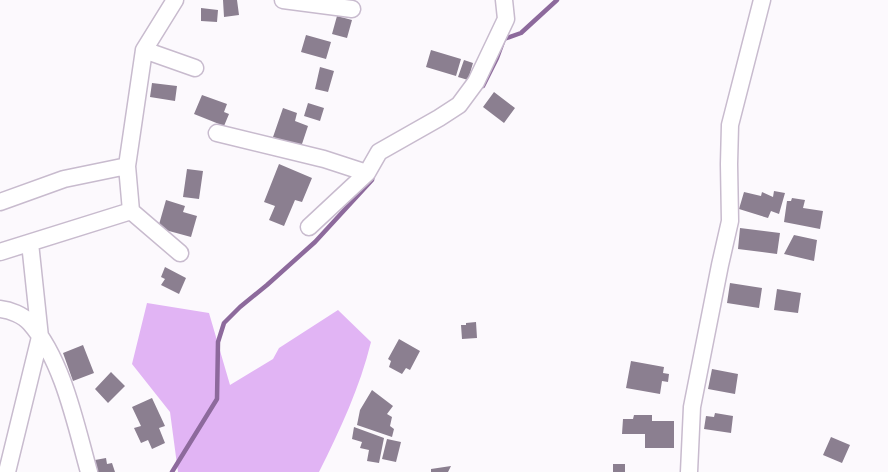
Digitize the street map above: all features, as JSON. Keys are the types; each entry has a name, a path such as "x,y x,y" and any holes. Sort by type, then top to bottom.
{"street":[{"path":"175,0 147,44 127,166 131,210 180,253"},
{"path":"283,0 352,10"},
{"path":"309,227 367,173 380,152 459,105 476,82 506,19 504,0"},
{"path":"689,472 692,406 730,222 730,125 762,0"},
{"path":"147,44 196,68"},
{"path":"217,133 324,159 367,173"},
{"path":"0,202 64,179 127,166"},
{"path":"0,252 131,210"},
{"path":"7,472 40,337 30,243"},
{"path":"0,308 10,310 29,322 52,357 62,381 89,472"}],"shaded area":[{"path":"147,303 209,313 230,385 273,359 279,348 338,310 371,342 349,408 319,472 178,472 170,412 132,364"}],"building":[{"path":"223,0 237,0 239,15 224,17"},
{"path":"201,8 218,10 217,22 201,21"},
{"path":"337,16 352,20 347,38 332,34"},
{"path":"306,35 331,42 326,59 301,52"},
{"path":"431,50 461,59 456,76 426,67"},
{"path":"464,60 473,63 468,80 458,77"},
{"path":"320,67 334,71 328,92 315,89"},
{"path":"152,83 177,86 175,101 150,97"},
{"path":"494,92 515,108 504,123 483,107"},
{"path":"202,95 227,104 224,112 229,114 224,126 194,114"},
{"path":"308,103 324,108 320,121 304,116"},
{"path":"283,108 297,113 295,121 308,126 301,147 273,137"},
{"path":"279,164 312,178 302,202 295,200 284,226 269,220 275,206 264,202"},
{"path":"187,169 203,171 199,199 183,197"},
{"path":"774,191 785,193 779,214 771,211 768,218 739,209 744,192 761,196 762,192 773,197"},
{"path":"792,198 805,200 803,208 823,211 820,229 784,222 787,201 791,201"},
{"path":"166,200 185,206 183,212 197,216 191,237 158,228"},
{"path":"740,228 780,233 777,254 738,249"},
{"path":"794,235 817,240 814,261 784,254"},
{"path":"165,267 186,278 179,294 161,285 165,279 161,277"},
{"path":"730,283 762,288 759,308 727,303"},
{"path":"777,289 801,293 798,313 774,310"},
{"path":"476,322 477,338 462,339 461,325"},
{"path":"399,339 420,351 410,370 406,368 402,374 389,367 391,361 388,359"},
{"path":"83,345 94,373 73,381 63,353"},
{"path":"631,361 664,367 663,373 669,374 668,382 662,381 660,394 626,388"},
{"path":"712,369 738,374 735,394 708,389"},
{"path":"111,372 125,386 108,403 95,389"},
{"path":"372,390 393,406 387,414 392,417 390,426 394,429 392,437 357,425 360,410"},
{"path":"152,398 165,426 159,428 165,443 152,449 148,440 141,443 134,428 141,426 132,407"},
{"path":"715,413 733,416 731,433 704,429 706,416 714,417"},
{"path":"634,415 652,415 652,421 674,421 674,448 645,448 645,434 622,434 623,419 633,419"},
{"path":"354,427 384,438 379,463 367,461 369,450 360,448 362,442 352,439"},
{"path":"831,437 850,445 842,463 823,455"},
{"path":"387,439 401,442 396,462 382,459"},
{"path":"106,458 107,464 112,463 115,472 98,472 95,460"},
{"path":"613,464 625,464 625,472 613,472"},
{"path":"451,466 448,472 431,472 431,469"}],"waterway":[{"path":"483,86 504,39 521,33 557,0"},
{"path":"172,472 217,399 218,342 224,323 315,242 372,180 373,175"}]}
